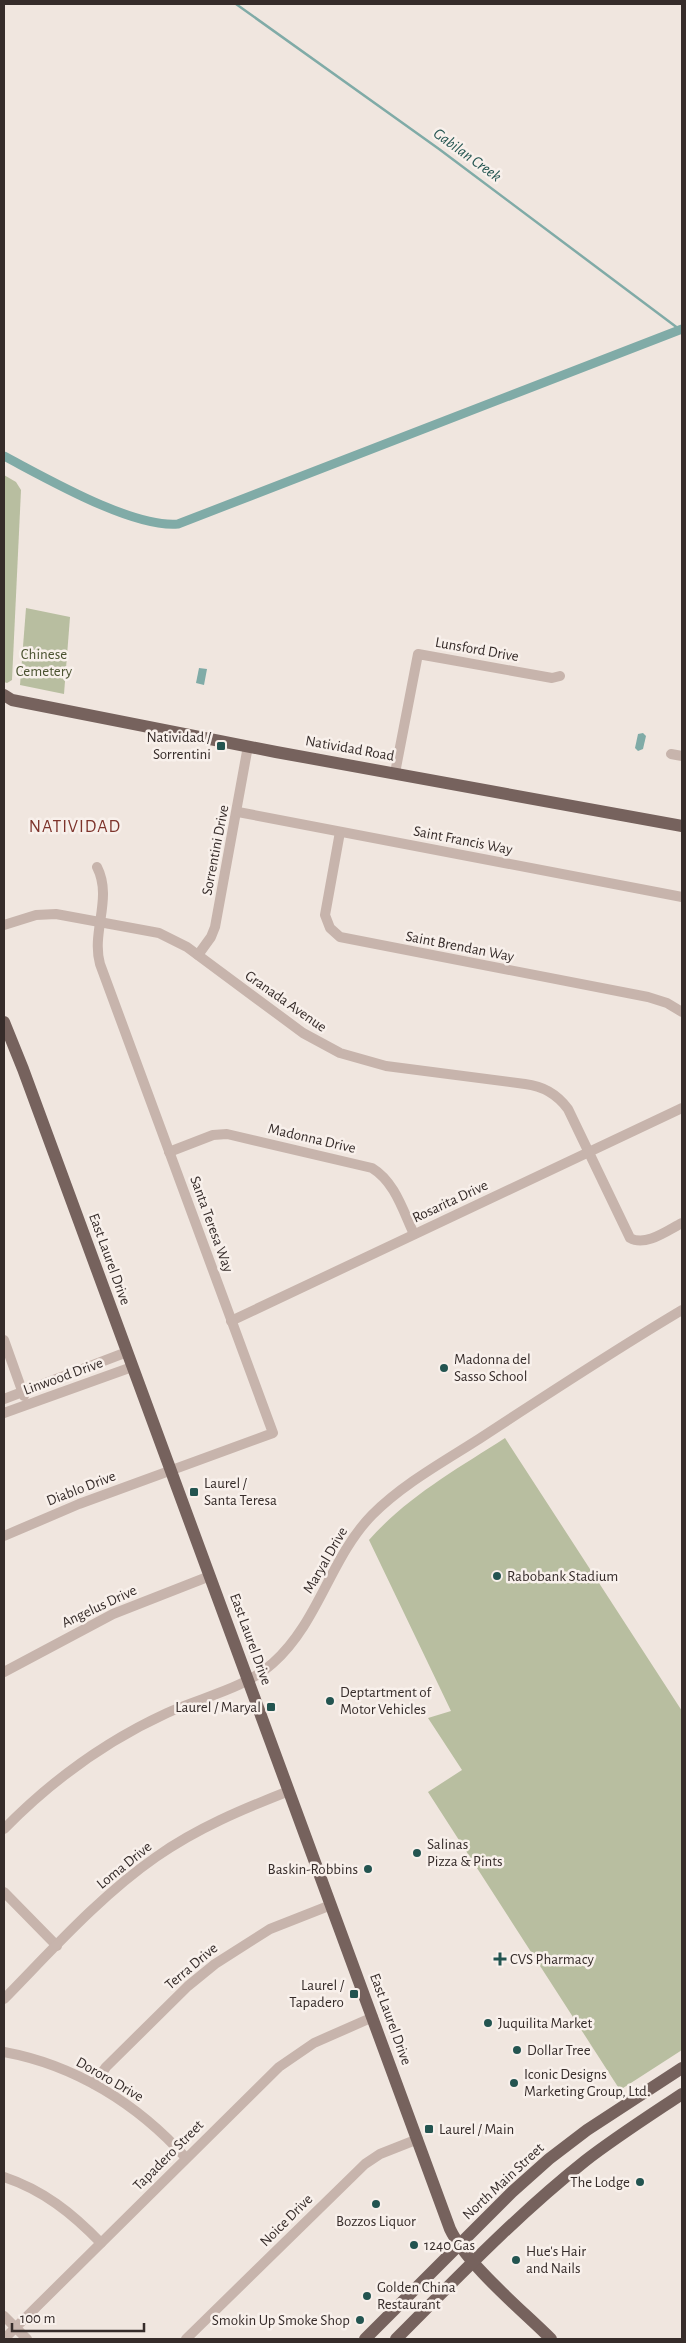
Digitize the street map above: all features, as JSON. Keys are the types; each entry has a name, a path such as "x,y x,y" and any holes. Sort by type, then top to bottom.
{"main road":[{"name":"Natividad Road","path":"7,700 682,826"},
{"name":"East Laurel Drive","path":"4,1022 30,1088 450,2229 459,2245 474,2262 551,2339"},
{"name":"North Main Street","path":"365,2339 512,2192 560,2150 682,2068"},
{"path":"396,2339 474,2262 584,2162 623,2133 682,2094"}],"street":[{"name":"Lunsford Drive","path":"395,773 418,654 552,678 560,676"},
{"name":"Sorrentini Drive","path":"198,955 214,932 238,812 248,746"},
{"path":"671,754 682,756"},
{"name":"Saint Francis Way","path":"238,812 682,897"},
{"name":"Saint Brendan Way","path":"340,832 325,915 330,928 340,937 648,997 667,1003 682,1012"},
{"name":"Santa Teresa Way","path":"97,867 104,883 97,945 100,964 273,1433 171,1470"},
{"name":"Granada Avenue","path":"4,924 26,917 49,914 101,921 160,933 179,942 198,955 303,1033 347,1056 386,1066 525,1084 547,1090 568,1109 630,1238 636,1241 646,1241 682,1223"},
{"name":"Rosarita Drive","path":"231,1321 682,1108"},
{"name":"Madonna Drive","path":"169,1152 209,1137 228,1134 368,1166 381,1174 388,1182 414,1234"},
{"name":"Maryal Drive","path":"4,1829 56,1781 104,1748 166,1714 232,1688 273,1663 296,1638 354,1538 370,1517 389,1499 561,1386 682,1310"},
{"path":"4,1340 27,1404"},
{"name":"Linwood Drive","path":"4,1398 127,1352"},
{"name":"Linwood Drive","path":"4,1413 132,1366"},
{"name":"Diablo Drive","path":"4,1536 79,1504 171,1470"},
{"name":"Angelus Drive","path":"4,1672 113,1614 210,1576"},
{"name":"Loma Drive","path":"4,1999 112,1892 162,1853 221,1819 289,1792"},
{"path":"4,1892 57,1946"},
{"name":"Terra Drive","path":"94,2084 106,2067 188,1986 214,1964 270,1929 331,1905"},
{"name":"Tapadero Street","path":"4,2339 268,2077 289,2059 320,2040 373,2017"},
{"name":"Dororo Drive","path":"4,2052 52,2065 94,2084 142,2116 186,2158"},
{"name":"Noice Drive","path":"186,2339 365,2164 380,2154 418,2139"},
{"path":"4,2177 31,2187 53,2200 101,2243"},
{"path":"4,2316 27,2339"}],"green space":[{"path":"4,475 16,482 21,490 12,680 7,683 4,682"},
{"name":"Chinese Cemetery","path":"26,608 70,617 64,694 20,685"},
{"path":"505,1438 682,1711 682,2050 620,2090 428,1792 462,1770 428,1718 451,1711 369,1540 416,1497"}],"water":[{"path":"199,668 207,669 204,685 196,683"},
{"path":"643,733 646,736 643,749 638,751 635,748 638,734"}],"waterway":[{"name":"Gabilan Creek","path":"236,4 439,149 679,329"},
{"path":"4,456 65,488 114,510 159,523 178,524 682,329"}],"place":[{"name":"Natividad / Sorrentini","path":"221,746"},
{"name":"Madonna del Sasso School","path":"444,1368"},
{"name":"Laurel / Santa Teresa","path":"194,1492"},
{"name":"Rabobank Stadium","path":"497,1576"},
{"name":"Deptartment of Motor Vehicles","path":"330,1701"},
{"name":"Laurel / Maryal","path":"271,1707"},
{"name":"Salinas Pizza & Pints","path":"417,1853"},
{"name":"Baskin-Robbins","path":"368,1869"},
{"name":"CVS Pharmacy","path":"500,1959"},
{"name":"Laurel / Tapadero","path":"354,1994"},
{"name":"Juquilita Market","path":"488,2023"},
{"name":"Dollar Tree","path":"517,2050"},
{"name":"Iconic Designs Marketing Group, Ltd.","path":"514,2083"},
{"name":"Laurel / Main","path":"429,2129"},
{"name":"The Lodge","path":"640,2182"},
{"name":"Bozzos Liquor","path":"376,2204"},
{"name":"1240 Gas","path":"414,2245"},
{"name":"Hue's Hair and Nails","path":"516,2260"},
{"name":"Golden China Restaurant","path":"367,2296"},
{"name":"Smokin Up Smoke Shop","path":"360,2320"}],"district":[{"name":"NATIVIDAD","path":"75,826"}]}
